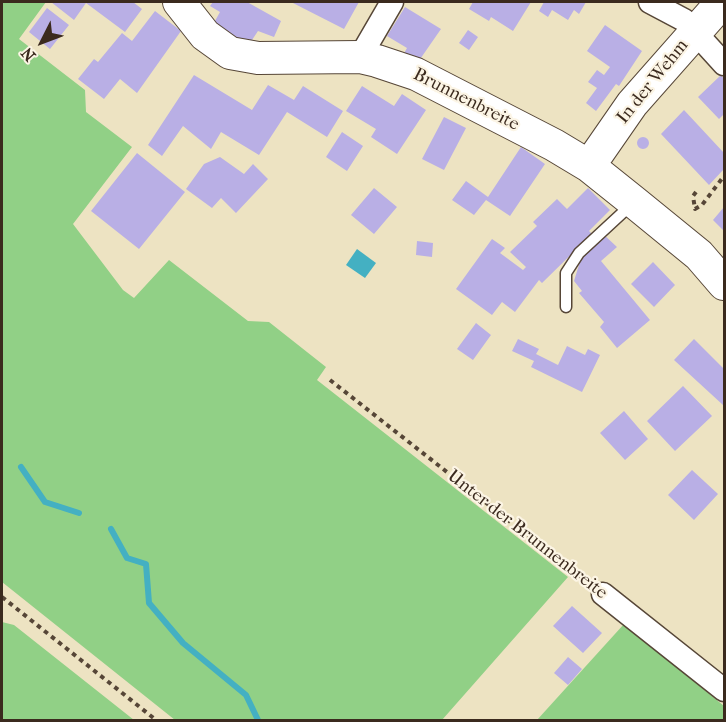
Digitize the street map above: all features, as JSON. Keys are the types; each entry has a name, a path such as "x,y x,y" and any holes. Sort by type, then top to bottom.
{"street":[{"name":"Brunnenbreite","path":"179,2 205,35 230,53 258,58 360,57 416,74 554,145 589,166 699,255 724,284"},
{"path":"360,57 392,2"},
{"path":"650,2 684,20 724,64"},
{"name":"In der Wehm","path":"589,166 632,105 694,31 722,2"},
{"name":"Unter der Brunnenbreite","path":"603,594 724,690"}],"lane":[{"path":"566,307 566,273 579,253 634,202"}],"path":[{"path":"696,192 693,196 695,209 702,205 724,177"},
{"name":"Unter der Brunnenbreite","path":"330,380 603,594"},
{"path":"2,597 156,720"}],"green space":[{"path":"2,2 46,2 19,39 85,90 86,112 132,147 73,224 123,290 134,298 169,260 248,321 269,322 326,367 317,380 568,577 442,720 175,720 2,582"},
{"path":"2,622 14,625 134,720 2,720"},
{"path":"624,624 724,706 724,720 537,720"}],"water":[{"path":"357,249 376,263 365,278 346,265"}],"building":[{"path":"51,2 133,2 142,9 125,32 86,3 74,20"},
{"path":"213,2 247,2 281,21 274,37 258,31 246,49 211,28 220,12 210,6"},
{"path":"291,2 359,2 344,29"},
{"path":"473,2 531,2 513,31 491,17 489,21 469,9"},
{"path":"544,2 586,2 579,14 574,10 568,20 552,10 548,17 539,11"},
{"path":"405,7 441,29 416,65 402,57 407,48 387,36"},
{"path":"47,8 69,25 50,49 29,32"},
{"path":"155,11 181,31 137,93 120,79 104,99 78,79 94,59 98,62 122,33 132,41"},
{"path":"605,25 642,51 619,86 616,84 596,111 586,103 597,88 588,82 597,70 604,75 610,67 587,51"},
{"path":"468,30 478,37 469,50 459,43"},
{"path":"194,75 252,110 268,85 294,100 303,86 343,111 327,137 287,112 259,155 221,132 211,149 183,126 162,156 148,145"},
{"path":"721,75 724,79 724,114 719,119 698,97"},
{"path":"362,86 394,106 402,94 426,110 397,154 371,137 376,129 346,111"},
{"path":"684,110 724,153 724,169 709,185 661,134"},
{"path":"444,117 466,128 444,170 422,159"},
{"path":"342,132 363,146 347,171 326,157"},
{"path":"645,137 649,143 645,149 641,149 637,141"},
{"path":"521,147 545,164 510,216 486,200 474,215 452,200 466,181 488,197"},
{"path":"137,153 185,192 139,249 91,211"},
{"path":"220,157 244,174 253,164 268,179 236,213 221,198 212,208 186,189 204,164"},
{"path":"374,188 397,207 374,234 351,215"},
{"path":"588,188 610,210 589,231 592,234 542,283 539,280 515,312 502,302 492,315 456,289 492,239 505,248 500,253 523,270 526,267 510,252 537,226 533,222 557,199 567,209"},
{"path":"724,207 724,231 713,220"},
{"path":"602,233 617,247 601,261 650,320 617,348 600,327 604,322 579,293 582,291 574,281 582,255"},
{"path":"417,241 433,243 432,257 416,255"},
{"path":"653,262 675,285 654,307 631,284"},
{"path":"476,323 491,335 473,360 457,349"},
{"path":"518,339 539,349 536,354 558,365 567,346 585,355 588,349 600,355 582,392 531,367 534,361 512,351"},
{"path":"694,339 724,369 723,405 674,360"},
{"path":"683,386 712,416 675,451 647,421"},
{"path":"624,411 648,439 625,460 600,433"},
{"path":"692,470 718,494 694,520 668,495"},
{"path":"572,606 602,633 583,653 553,626"},
{"path":"568,657 582,669 568,685 554,673"}],"waterway":[{"path":"21,467 45,502 79,513"},
{"path":"111,529 127,558 146,564 149,603 183,643 246,695 258,720"}]}
